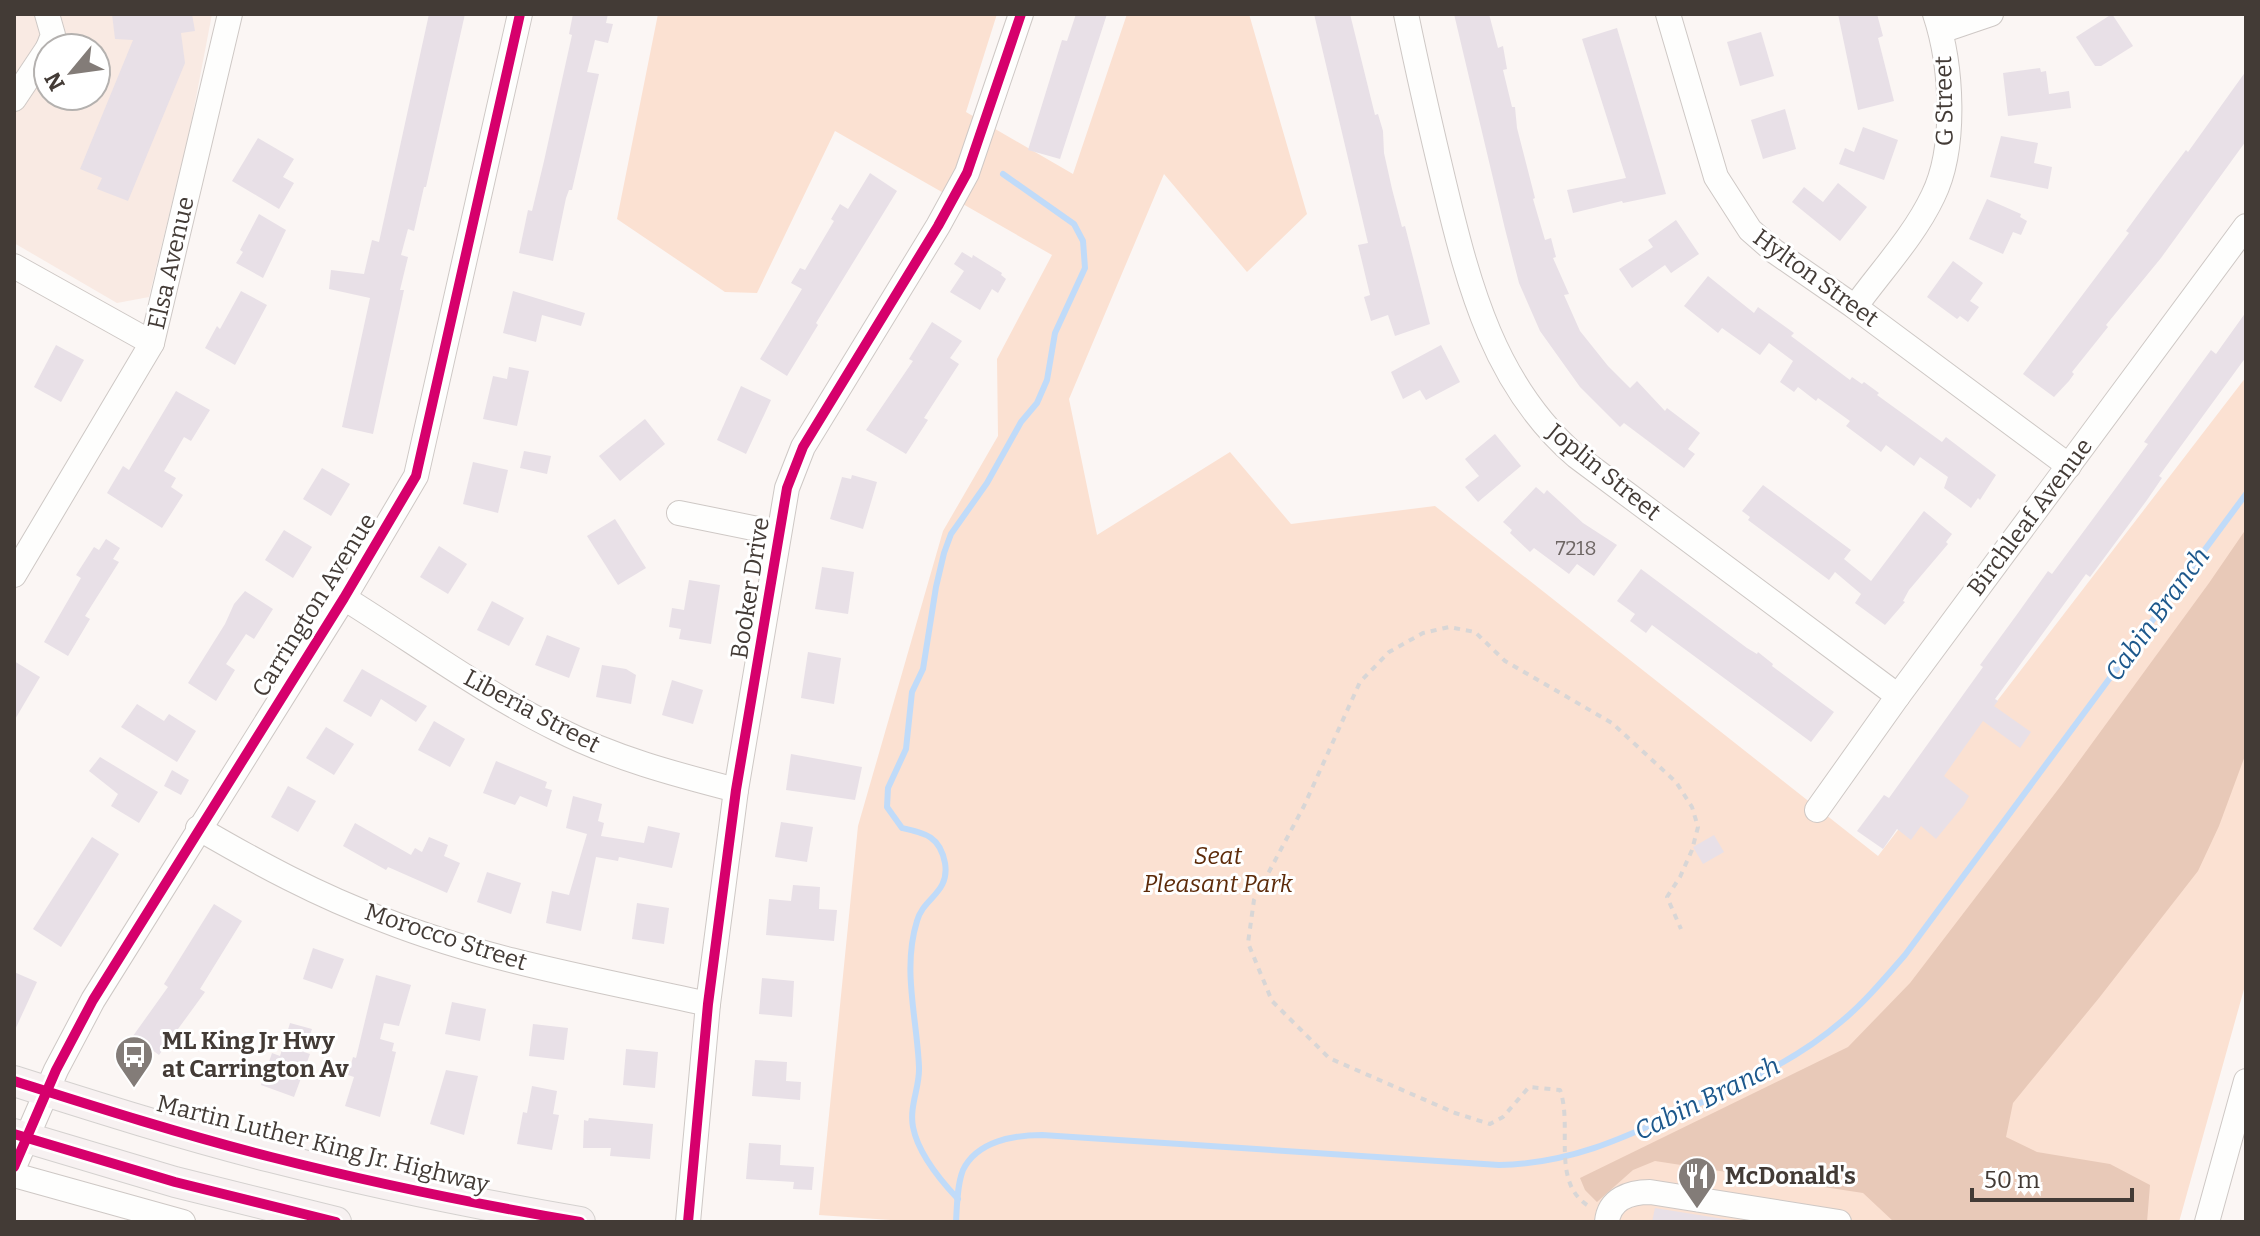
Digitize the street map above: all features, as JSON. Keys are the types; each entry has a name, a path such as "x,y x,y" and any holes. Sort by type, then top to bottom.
{"main road":[{"name":"Martin Luther King Jr. Highway","path":"14,1081 270,1157 422,1192 580,1222"},
{"path":"20,1136 175,1182 336,1222"}],"street":[{"name":"Elsa Avenue","path":"14,575 152,343 230,14"},
{"name":"Carrington Avenue","path":"14,1167 20,1136 47,1091 93,1000 344,598 416,476 520,14"},
{"name":"Booker Drive","path":"688,1222 708,1004 736,790 787,488 803,447 967,173 1021,14"},
{"name":"Joplin Street","path":"1406,14 1428,117 1476,302 1507,372 1534,413 1576,456 1898,696"},
{"name":"Hylton Street","path":"1668,14 1716,177 1734,209 1757,238 2069,466"},
{"path":"1938,22 1991,14"},
{"name":"G Street","path":"1855,307 1927,208 1940,178 1948,131 1949,101 1938,22"},
{"path":"14,99 32,72"},
{"name":"Birchleaf Avenue","path":"1817,810 2246,226"},
{"path":"14,266 152,343"},
{"name":"Booker Drive","path":"679,513 778,533"},
{"name":"Liberia Street","path":"344,598 476,685 557,730 625,759 736,790"},
{"name":"Morocco Street","path":"198,828 306,887 385,921 514,961 708,1004"},
{"path":"2207,1222 2246,1081"},
{"path":"14,1175 183,1222"},
{"path":"1607,1222 1608,1213 1619,1200 1633,1192 1650,1192 1839,1222"}],"path":[{"path":"1570,1184 1564,1138 1564,1100 1560,1090 1529,1087 1503,1117 1490,1124 1455,1113 1329,1058 1272,1001 1248,943 1254,900 1304,806 1360,682 1389,652 1423,633 1449,627 1475,632 1505,661 1612,723 1676,782 1692,807 1698,827 1692,850 1667,897 1681,929"}],"shaded area":[{"path":"14,14 212,14 190,129 149,297 117,303 14,243"},
{"path":"2246,529 2246,753 2219,826 2198,871 2013,1103 2006,1137 2037,1152 2110,1164 2150,1185 2147,1222 1894,1222 1863,1193 1655,1161 1633,1170 1597,1202 1585,1190 1580,1178 1848,1047 1910,983 2063,783"}],"green space":[{"name":"Seat Pleasant Park","path":"658,14 997,14 966,112 1073,174 1127,14 1249,14 1307,214 1247,272 1164,174 1069,399 1097,535 1230,452 1291,524 1435,506 1878,856 2246,377 2246,982 2179,1222 919,1222 819,1215 858,826 943,531 998,436 997,359 1052,255 835,131 757,293 725,292 617,219"}],"building":[{"path":"112,14 192,14 195,31 181,33 185,63 128,201 97,189 102,178 80,169 103,112 112,112 112,91 133,40 115,39"},
{"path":"429,14 465,14 426,187 414,231 408,229 401,255 408,257 400,290 404,290 373,434 342,427 370,298 329,289 331,270 364,274 372,240 379,242"},
{"path":"573,14 608,14 606,23 613,24 608,43 595,40 587,72 599,74 572,190 566,198 553,261 519,253 528,210 532,211 544,161 572,35 569,34"},
{"path":"1076,14 1107,14 1060,159 1028,150 1062,40 1067,41"},
{"path":"1314,14 1350,14 1375,115 1378,114 1383,131 1392,189 1402,227 1405,226 1430,324 1395,336 1388,315 1371,321 1364,297 1370,295 1358,245 1368,243"},
{"path":"1454,14 1489,14 1498,48 1503,46 1507,69 1503,70 1512,107 1515,107 1533,199 1545,240 1551,238 1556,257 1553,258 1569,294 1564,295 1580,331 1608,366 1630,388 1637,381 1665,411 1667,408 1700,433 1688,449 1695,454 1684,468 1624,423 1620,427 1580,387 1540,331 1519,283"},
{"path":"1838,14 1877,14 1883,36 1878,38 1894,101 1858,110"},
{"path":"2112,14 2133,46 2101,66 2095,66 2076,37"},
{"path":"1617,28 1666,194 1573,213 1567,190 1626,178 1582,39"},
{"path":"1761,32 1774,76 1740,86 1727,42"},
{"path":"2040,68 2041,72 2046,71 2049,94 2069,91 2071,108 2008,116 2003,73"},
{"path":"2246,71 2246,141 2054,397 2023,374"},
{"path":"1785,109 1796,149 1763,159 1751,120"},
{"path":"1863,127 1898,140 1884,180 1839,164 1845,148 1854,152"},
{"path":"2001,136 2038,143 2034,163 2052,167 2048,189 1990,177"},
{"path":"258,138 294,159 283,177 294,183 279,209 232,181"},
{"path":"870,173 897,191 787,376 760,359 802,289 791,283 800,268 805,270 834,221 831,219 840,204 848,209"},
{"path":"1838,183 1867,207 1840,241 1792,202 1804,187 1823,202"},
{"path":"1987,199 2021,214 2020,217 2027,221 2021,235 2013,232 2003,254 1969,239"},
{"path":"259,214 286,230 263,278 236,263"},
{"path":"1676,220 1699,254 1671,273 1665,265 1632,288 1619,269 1653,247 1648,240"},
{"path":"962,252 972,258 973,255 1002,273 1006,279 998,293 992,289 980,310 950,292 964,271 954,264"},
{"path":"1953,261 1983,283 1970,301 1979,307 1968,322 1960,316 1957,319 1927,297"},
{"path":"1708,276 1754,313 1758,307 1794,333 1791,336 1850,380 1852,377 1862,384 1864,382 1942,442 1946,437 1996,475 1980,500 1978,498 1971,508 1944,488 1948,477 1920,457 1914,466 1886,445 1881,452 1846,426 1850,421 1818,398 1816,401 1798,387 1794,392 1780,382 1793,361 1769,343 1760,355 1722,328 1718,333 1684,306"},
{"path":"241,291 267,305 235,365 205,348 217,326 220,329"},
{"path":"513,291 585,313 581,326 542,315 536,342 503,333"},
{"path":"2246,312 2246,357 2159,476 2162,478 2147,500 2090,577 2086,574 1995,699 1998,701 1994,706 2031,732 2020,748 1983,721 1944,776 1969,796 1936,839 1921,826 1911,840 1897,829 1883,849 1857,831 1884,795 1889,798 2048,571 2052,574 2148,444 2144,442 2211,350 2216,354"},
{"path":"932,322 962,341 950,358 959,364 924,418 928,420 906,454 866,430 913,361 909,359"},
{"path":"56,345 84,360 61,402 34,387"},
{"path":"1441,345 1460,382 1426,400 1420,390 1403,399 1391,372"},
{"path":"509,367 529,371 517,426 483,419 493,376 507,379"},
{"path":"741,386 771,400 746,454 717,440"},
{"path":"176,391 210,410 191,441 184,437 164,471 176,478 171,487 183,495 162,528 107,493 123,466 129,470"},
{"path":"645,419 665,444 620,481 599,456"},
{"path":"1495,434 1521,466 1478,502 1465,487 1479,476 1465,459"},
{"path":"524,451 551,456 547,474 520,468"},
{"path":"473,462 508,470 498,513 463,504"},
{"path":"322,468 350,484 331,516 303,499"},
{"path":"852,475 877,482 863,529 830,519 842,477 851,479"},
{"path":"1763,485 1851,550 1844,559 1871,581 1924,511 1952,534 1946,542 1948,544 1909,590 1905,602 1885,625 1855,603 1861,594 1835,572 1829,580 1748,520 1750,517 1742,511"},
{"path":"1536,487 1544,494 1547,490 1583,523 1617,545 1594,576 1577,564 1569,574 1534,548 1530,552 1510,533 1512,530 1503,522"},
{"path":"615,519 646,568 618,585 587,536"},
{"path":"284,530 312,547 293,578 265,560"},
{"path":"106,539 120,548 113,559 119,562 85,616 90,619 68,656 44,642 81,578 76,575 94,547 99,550"},
{"path":"439,546 467,564 448,594 420,577"},
{"path":"822,567 854,572 848,614 815,609"},
{"path":"1641,569 1747,648 1758,652 1834,712 1811,742 1652,625 1646,633 1630,621 1635,614 1617,601"},
{"path":"689,580 720,585 711,644 679,639 681,629 669,627 672,608 684,610"},
{"path":"245,591 273,609 254,639 246,634 226,664 235,670 216,701 188,683 234,604"},
{"path":"492,601 524,618 509,646 477,630"},
{"path":"547,635 580,648 569,678 535,665"},
{"path":"808,652 841,658 834,704 801,698"},
{"path":"14,661 40,677 14,721"},
{"path":"602,665 626,669 636,675 631,704 596,697"},
{"path":"362,669 427,706 416,722 381,699 371,717 343,701"},
{"path":"672,680 703,690 693,724 662,715"},
{"path":"137,704 164,721 169,714 196,731 177,762 121,727"},
{"path":"434,721 465,739 450,767 418,750"},
{"path":"326,727 354,744 334,775 306,758"},
{"path":"791,754 862,767 855,800 786,790"},
{"path":"100,757 158,792 139,823 111,806 118,794 89,771"},
{"path":"496,761 547,782 545,788 552,790 547,807 520,796 515,805 483,793"},
{"path":"172,770 189,780 181,795 164,786"},
{"path":"288,786 316,801 298,832 271,817"},
{"path":"573,796 602,804 598,821 604,823 601,836 644,843 648,826 680,833 672,868 619,857 618,861 596,857 581,931 546,923 552,891 569,895 587,834 566,828"},
{"path":"781,822 813,827 807,862 775,857"},
{"path":"355,823 411,855 415,848 422,852 429,837 448,845 444,856 460,863 447,893 388,867 386,870 343,846"},
{"path":"1714,835 1724,852 1703,864 1693,847"},
{"path":"92,837 119,854 61,947 33,929"},
{"path":"487,872 521,883 511,914 477,902"},
{"path":"793,885 820,887 819,909 837,910 834,941 766,935 769,899 791,901"},
{"path":"637,903 669,908 664,944 632,939"},
{"path":"214,904 242,921 200,989 205,992 159,1055 133,1036 168,987 164,984"},
{"path":"313,948 344,959 332,989 303,979"},
{"path":"14,972 37,982 14,1032"},
{"path":"376,975 411,985 399,1026 384,1023 380,1039 394,1043 392,1051 396,1052 380,1117 345,1106 354,1077 348,1075 353,1057 356,1058"},
{"path":"762,978 794,981 792,1017 759,1014"},
{"path":"452,1002 486,1009 480,1041 445,1034"},
{"path":"290,1023 312,1029 304,1052 310,1054 294,1097 261,1085 272,1053 280,1056"},
{"path":"533,1024 568,1028 564,1060 529,1056"},
{"path":"626,1049 658,1052 655,1088 623,1085"},
{"path":"755,1060 787,1062 786,1081 801,1082 800,1100 752,1096"},
{"path":"446,1070 478,1076 464,1135 430,1124"},
{"path":"532,1086 557,1091 553,1114 559,1115 552,1150 517,1144"},
{"path":"589,1118 653,1124 650,1159 610,1156 611,1148 583,1148 584,1120 588,1121"},
{"path":"749,1143 781,1145 780,1165 814,1167 812,1190 793,1189 794,1182 746,1179"},
{"path":"1655,1208 1743,1222 1652,1222"}],"waterway":[{"path":"958,1199 925,1156 912,1119 919,1067 911,975 913,939 920,913 944,881 945,863 935,841 924,834 902,828 887,807 888,788 906,749 912,692 923,669 944,553 951,534 987,483 1021,422 1037,403 1047,380 1055,333 1085,268 1083,241 1074,224 1003,174"},
{"name":"Cabin Branch","path":"956,1222 958,1189 969,1160 987,1146 1008,1138 1042,1135 1499,1165 1525,1163 1574,1154 1620,1139 1769,1070 1807,1048 1850,1014 1905,955 2246,494"}],"cycle path":[{"path":"14,1167 56,1070 93,1000 344,598 416,476 520,14"},
{"path":"688,1222 708,1004 736,790 787,488 803,447 967,173 1021,14"},
{"path":"14,1081 271,1157 348,1176 580,1222"},
{"path":"14,1134 175,1182 336,1222"}],"place":[{"name":"ML King Jr Hwy at Carrington Av","path":"134,1089"},
{"name":"McDonald's","path":"1697,1210"}]}
